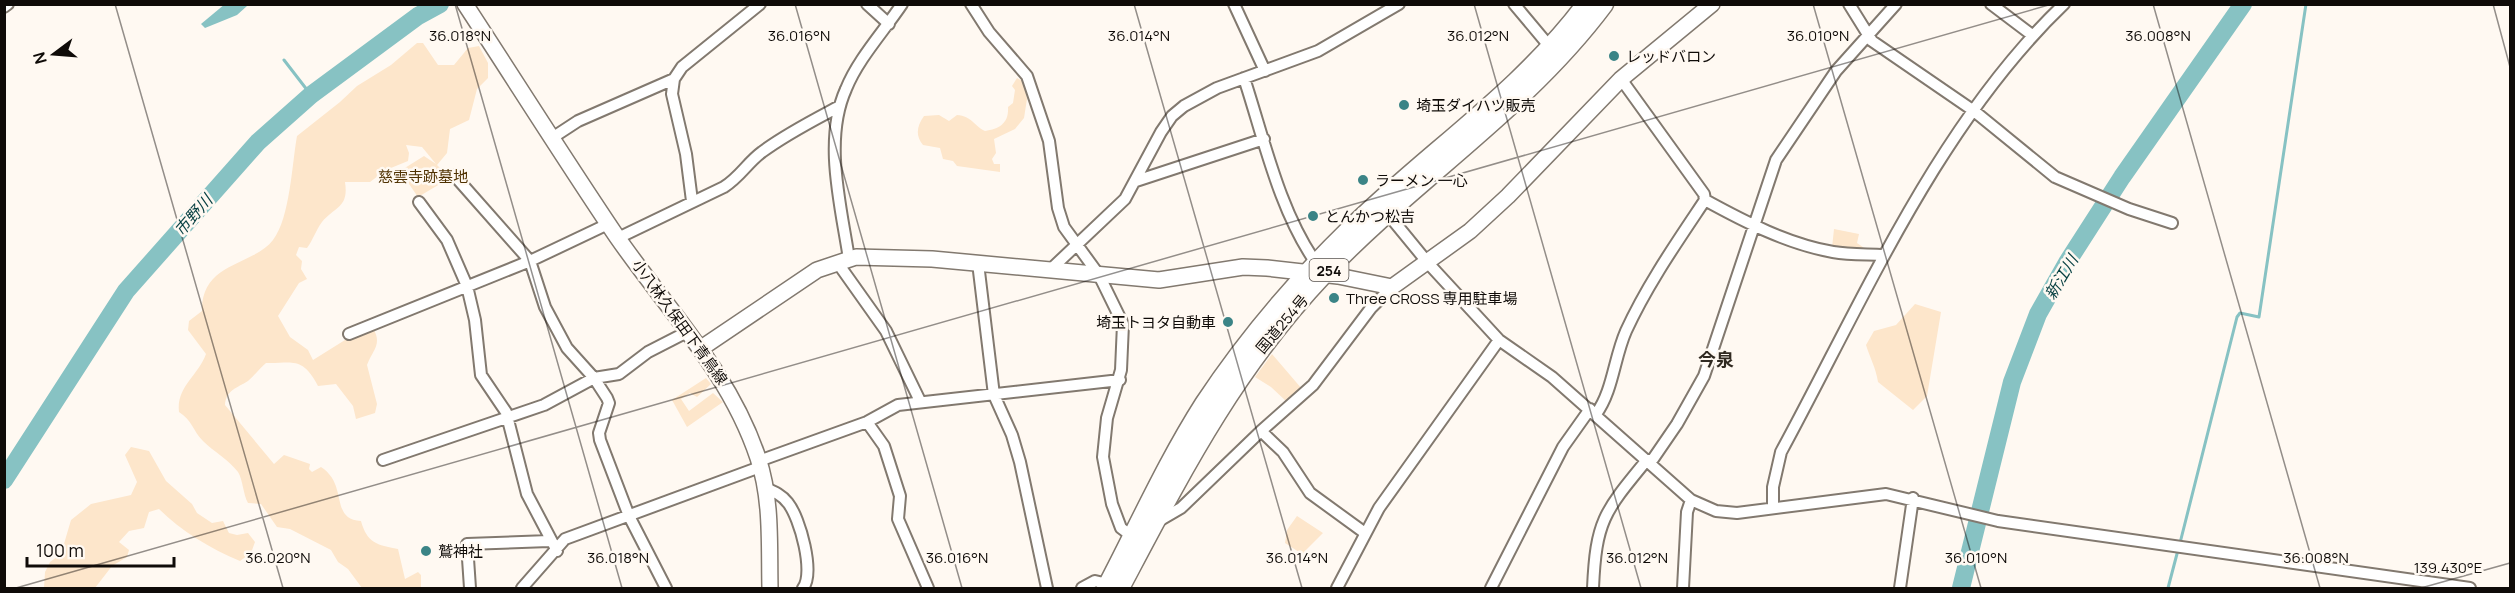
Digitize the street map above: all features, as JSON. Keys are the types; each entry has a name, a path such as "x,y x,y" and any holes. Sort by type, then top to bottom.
{"highway":[{"name":"国道254号","path":"1111,587 1133,537 1176,452 1204,405 1240,354 1367,213 1483,113 1550,47 1586,4"},
{"name":"国道254号","path":"1111,587 1156,522 1188,460 1233,386 1274,333 1316,270 1387,213 1528,90 1559,59 1604,4"}],"street":[{"name":"小八林久保田下青鳥線","path":"465,4 618,238 729,390 759,464 765,488 769,516 770,588"},
{"path":"692,201 686,154 672,94 674,79 682,67 760,4"},
{"path":"867,4 889,24"},
{"path":"902,4 851,77 840,106 836,158 843,260 886,331 920,401"},
{"path":"971,4 989,32 1027,76 1049,141 1058,208 1064,227 1099,275 1123,324 1120,380 1107,418 1104,457 1112,504 1121,528 1133,537"},
{"path":"1234,4 1265,71"},
{"path":"1514,4 1550,47"},
{"path":"1156,522 1181,508 1313,385 1371,308 1392,287 1428,263 1508,196 1621,79 1712,4"},
{"path":"1849,4 1868,36 1974,111 2055,177 2129,209 2172,223"},
{"path":"1593,588 1595,547 1600,525 1614,500 1646,461 1653,459 1677,424 1704,376 1771,170 1783,148 1836,71 1896,4"},
{"path":"1991,4 2032,35"},
{"path":"1773,507 1773,487 1781,452 1884,255 1974,111 2032,35 2064,4"},
{"path":"1050,270 1125,198 1172,116 1198,98 1244,78 1318,51 1394,6"},
{"path":"1244,78 1281,190 1316,270"},
{"path":"552,138 578,121 674,79"},
{"path":"1491,588 1563,447 1608,389 1627,331 1670,253 1705,200 1704,194 1621,79"},
{"path":"618,238 737,179 760,154 840,106"},
{"path":"1136,181 1264,139"},
{"path":"454,175 530,261 545,307 567,348 594,378 609,403 599,433 600,440 629,516 666,588"},
{"path":"1705,200 1753,226 1832,252 1884,255"},
{"path":"419,202 447,240 467,286 475,320 481,375 508,418 527,495 556,551"},
{"path":"1387,213 1428,263 1499,340 1528,358 1593,411 1690,500 1716,511 1737,513 1886,494 1913,498 1993,520 2470,588"},
{"path":"349,334 530,261 609,224"},
{"path":"700,349 801,280 843,260 873,256 1173,280 1243,267 1316,270 1392,287"},
{"path":"978,263 994,395 1012,435 1020,462 1047,588"},
{"path":"383,460 508,418 554,400 594,378 619,374 648,352 687,332"},
{"path":"1337,588 1365,533 1408,465 1499,340"},
{"path":"522,588 565,539 867,422 898,405 1120,380"},
{"path":"867,422 884,446 900,496 898,519 928,588"},
{"path":"1261,431 1283,452 1310,493 1365,533"},
{"path":"765,488 782,496 790,506 806,552 808,579 803,588"},
{"path":"1900,588 1913,498"},
{"path":"1683,588 1687,512 1690,500"},
{"path":"470,588 466,544 549,541"},
{"path":"1082,588 1095,581 1111,587"}],"green space":[{"name":"慈雲寺跡墓地","path":"417,43 423,43 438,65 454,65 468,48 479,46 488,63 488,78 477,89 469,120 450,129 447,153 437,165 445,173 441,176 445,181 418,197 400,171 424,156 436,164 422,147 406,145 409,153 408,161 386,170 370,182 345,182 346,191 343,202 322,222 307,248 299,247 296,255 302,261 301,269 307,279 299,283 278,316 290,337 308,350 313,360 353,335 374,330 377,344 367,365 377,404 375,413 356,419 353,406 336,384 318,386 307,369 295,363 266,363 248,381 227,396 225,405 274,464 284,455 310,464 309,469 312,472 321,467 335,483 345,514 351,519 361,521 366,534 374,542 398,549 405,579 418,572 421,575 421,588 362,588 348,569 338,562 331,550 290,529 277,527 261,504 248,503 238,472 200,437 187,418 179,412 179,403 184,388 206,354 188,330 189,321 202,311 204,295 210,283 230,267 264,249 279,230 290,190 297,136 357,86 391,65"},
{"path":"1017,78 1024,82 1027,99 1024,118 1015,129 994,139 996,153 992,159 994,164 1000,164 1000,172 957,166 953,161 943,159 940,148 923,145 920,141 918,131 924,116 939,115 949,121 957,115 962,116 970,119 985,131 999,127 1007,117 1008,107 1013,103 1015,90 1012,86"},
{"path":"1834,229 1859,234 1857,243 1867,250 1832,248"},
{"path":"1915,304 1941,312 1927,396 1913,410 1878,382 1866,345 1874,331 1896,325"},
{"path":"1272,354 1302,389 1287,402 1271,387 1255,377"},
{"path":"706,378 711,384 697,397 690,393 681,399 689,411 713,393 723,402 687,427 672,400"},
{"path":"131,447 149,451 166,481 192,504 197,513 212,523 223,521 229,533 237,535 248,533 255,542 251,553 240,561 229,556 187,532 159,509 149,512 144,528 129,531 119,542 129,550 127,557 112,566 95,588 44,588 45,572 50,562 61,554 71,520 91,504 131,495 137,482 125,455"},
{"path":"1297,516 1323,533 1302,554 1285,543 1287,530"}],"water":[{"path":"225,4 247,6 237,15 205,28 201,24"}],"waterway":[{"name":"市野川","path":"4,480 126,291 258,142 311,95 418,16 440,4"},
{"name":"新江川","path":"1961,588 2012,382 2038,314 2068,261 2122,177 2243,4"},
{"path":"2180,543 2237,317 2240,313 2259,317 2306,4"},
{"path":"284,60 311,95"},
{"path":"2168,588 2178,550"}],"place":[{"name":"レッドバロン","path":"1614,56"},
{"name":"埼玉ダイハツ販売","path":"1404,105"},
{"name":"ラーメン 一心","path":"1363,180"},
{"name":"とんかつ松吉","path":"1313,216"},
{"name":"Three CROSS 専用駐車場","path":"1334,298"},
{"name":"埼玉トヨタ自動車","path":"1228,322"},
{"name":"鷲神社","path":"426,551"}],"district":[{"name":"今泉","path":"1716,359"}]}
